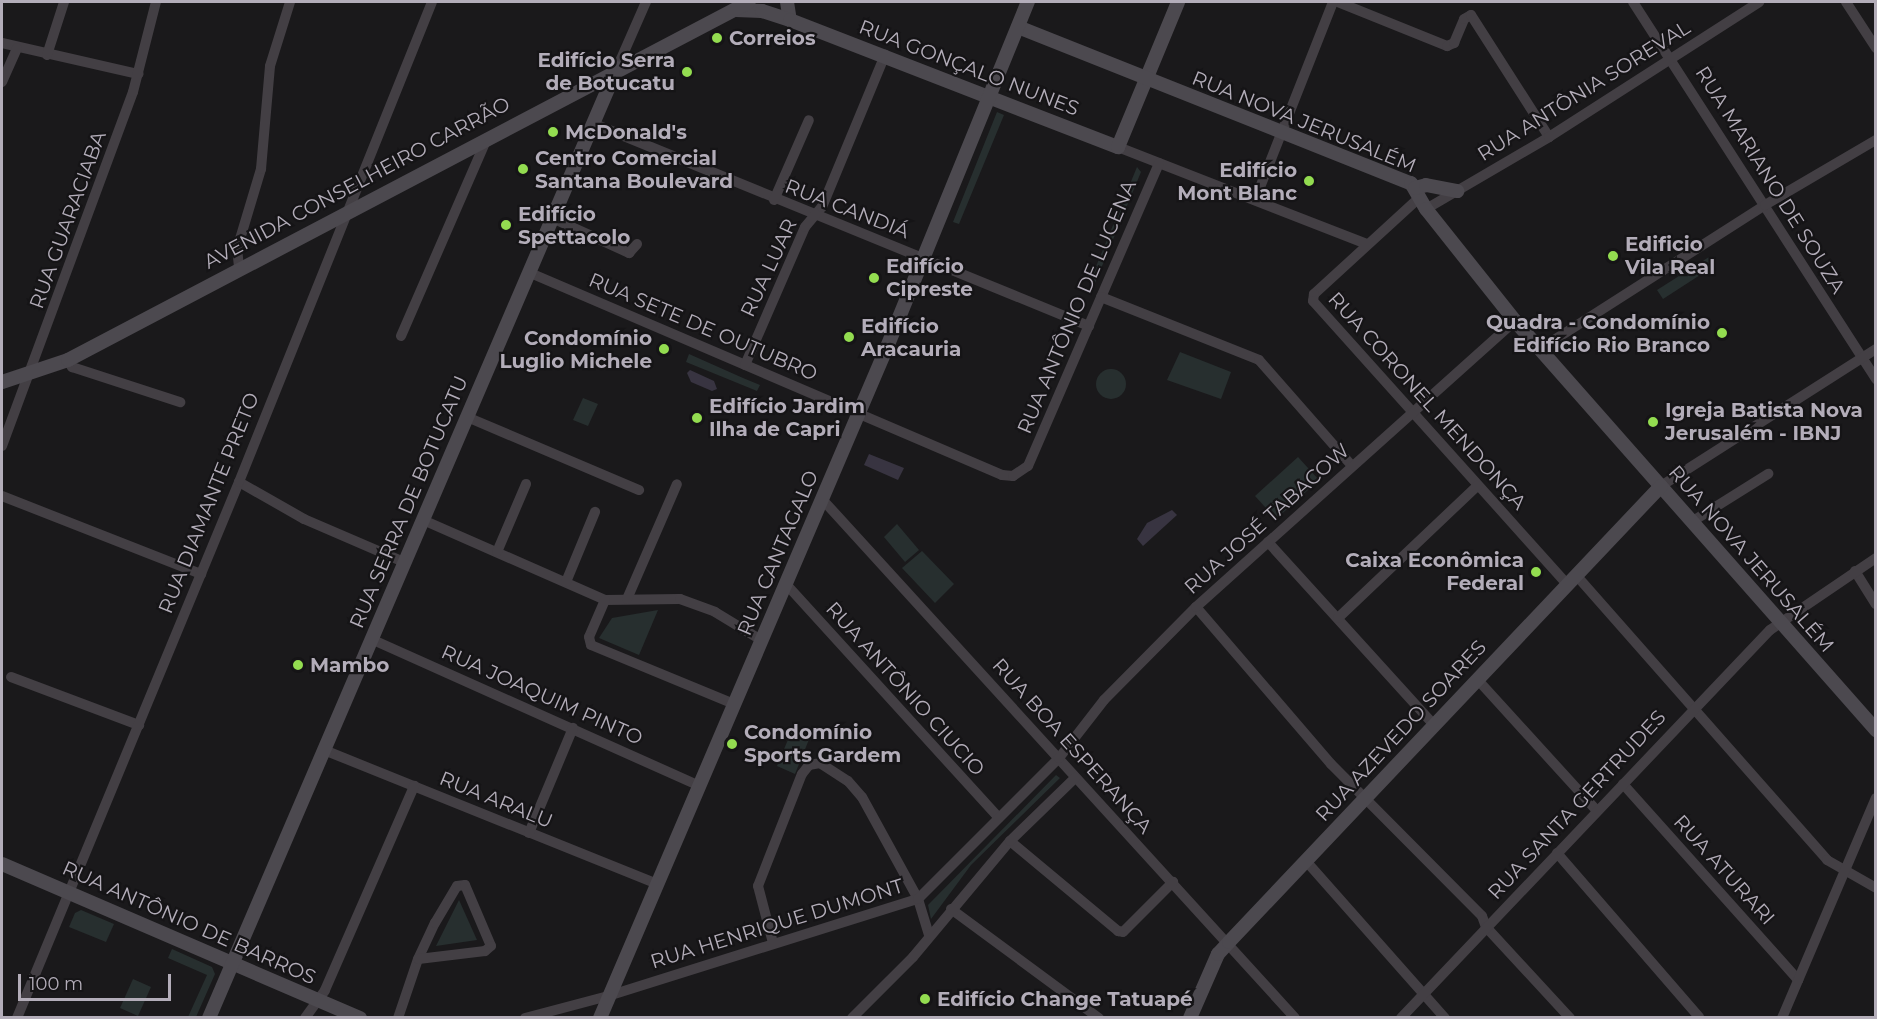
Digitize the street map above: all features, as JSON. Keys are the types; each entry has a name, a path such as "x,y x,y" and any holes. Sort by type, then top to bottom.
{"street":[{"path":"47,55 64,2"},
{"name":"RUA GUARACIABA","path":"2,447 32,372 139,74 156,2"},
{"path":"239,267 237,249 261,168 270,66 290,2"},
{"name":"RUA DIAMANTE PRETO","path":"17,1017 239,482 432,2"},
{"name":"RUA SERRA DE BOTUCATU","path":"210,1017 592,123 646,2"},
{"name":"AVENIDA CONSELHEIRO CARRÃO","path":"2,382 67,360 616,68 728,10 749,2"},
{"path":"787,2 790,20"},
{"name":"RUA CANTAGALO","path":"600,1017 697,785 859,413 1028,2"},
{"path":"1120,143 1178,2"},
{"path":"1255,200 1333,2"},
{"path":"1338,2 1447,46 1454,43 1464,19 1472,15 1549,137"},
{"name":"RUA MARIANO DE SOUZA","path":"1633,2 1671,57 1875,379"},
{"name":"RUA ANTÔNIA SOREVAL","path":"1420,198 1457,191 1549,137 1759,2"},
{"path":"1846,2 1875,48"},
{"name":"AVENIDA CONSELHEIRO CARRÃO","path":"728,10 762,11 790,20"},
{"name":"RUA GONÇALO NUNES","path":"790,20 885,55 989,98 1120,143 1134,153 1367,244"},
{"name":"RUA NOVA JERUSALÉM","path":"1018,27 1411,183 1420,198 1515,321 1781,620 1875,730"},
{"path":"2,43 139,74"},
{"path":"2,82 17,48"},
{"name":"RUA LUAR","path":"745,365 805,227 815,216 885,55"},
{"path":"774,200 809,120"},
{"name":"RUA CANDIÁ","path":"592,123 774,200 923,258 1089,327"},
{"path":"401,336 487,136"},
{"path":"1540,349 1765,205 1875,140"},
{"name":"RUA ANTÔNIO DE LUCENA","path":"1028,466 1159,163"},
{"path":"1420,198 1426,185 1457,191"},
{"name":"RUA CORONEL MENDONÇA","path":"1420,198 1367,244 1312,297 1411,414 1477,486 1571,579 1694,707 1827,860 1843,873 1875,888"},
{"path":"552,218 629,253 637,244"},
{"name":"RUA SETE DE OUTUBRO","path":"528,272 1002,475 1021,473 1028,466"},
{"path":"1101,297 1259,360 1352,466"},
{"name":"RUA JOSÉ TABACOW","path":"1059,758 1104,700 1196,607 1515,321"},
{"path":"1661,486 1875,349"},
{"path":"67,360 72,367 180,402"},
{"path":"466,417 639,490"},
{"path":"1693,521 1768,474"},
{"path":"239,482 268,495 304,519 405,562"},
{"path":"497,552 526,484"},
{"path":"627,599 677,484"},
{"path":"1338,618 1477,486"},
{"name":"RUA AZEVEDO SOARES","path":"1190,1017 1218,954 1661,486"},
{"path":"2,496 201,574"},
{"name":"RUA BOA ESPERANÇA","path":"822,499 1075,778 1229,942 1290,1015"},
{"path":"566,582 595,512"},
{"path":"423,520 605,600 680,599 696,603 761,640"},
{"path":"1269,543 1434,725"},
{"name":"RUA SANTA GERTRUDES","path":"1401,1017 1694,707 1781,620 1875,558"},
{"path":"1855,571 1875,604"},
{"name":"RUA ANTÔNIO CIUCIO","path":"786,584 999,818"},
{"path":"605,600 589,637 591,645 734,704"},
{"path":"1196,607 1364,799 1482,916 1486,927 1570,1017"},
{"name":"RUA JOAQUIM PINTO","path":"371,639 697,785"},
{"path":"11,676 139,725"},
{"path":"1477,679 1597,811"},
{"path":"529,833 573,728"},
{"name":"RUA ARALU","path":"324,750 655,884"},
{"name":"RUA HENRIQUE DUMONT","path":"525,1017 608,996 918,899 1059,758"},
{"path":"773,943 758,886 802,774 809,765 831,768 862,797 918,899 930,936"},
{"path":"852,1017 930,936 1010,841 1075,778"},
{"name":"RUA ATURARI","path":"1623,784 1798,980"},
{"path":"304,1017 317,1000 414,786"},
{"path":"1782,1017 1875,798"},
{"path":"1010,841 1118,931 1123,932 1173,882"},
{"path":"1557,853 1699,1017"},
{"path":"1306,861 1445,1017"},
{"name":"RUA ANTÔNIO DE BARROS","path":"2,864 360,1017"},
{"path":"398,1017 418,959 451,895 460,883 465,885 491,946 485,951 418,959"},
{"path":"951,909 1099,1017"}],"shaded area":[{"path":"997,112 1004,115 959,224 953,222"},
{"path":"1137,167 1141,172 1095,283 1090,281"},
{"path":"1709,257 1714,266 1663,299 1657,290"},
{"path":"1180,352 1231,372 1221,399 1167,380"},
{"path":"689,354 760,385 757,391 686,362"},
{"path":"1111,369 1117,370 1125,378 1125,390 1117,398 1111,399 1105,398 1097,390 1096,384 1097,378 1105,370"},
{"path":"690,370 714,381 717,389 712,391 691,382 687,373"},
{"path":"583,398 598,404 588,426 573,420"},
{"path":"869,454 904,468 898,480 864,465"},
{"path":"1298,457 1319,480 1276,519 1255,496"},
{"path":"1172,510 1177,515 1143,546 1137,539 1147,523"},
{"path":"897,524 919,550 905,562 884,537"},
{"path":"922,551 954,584 935,603 902,568"},
{"path":"658,610 639,655 599,638 612,618"},
{"path":"792,730 810,737 795,774 777,766"},
{"path":"1056,775 1060,778 971,865 931,919 928,905"},
{"path":"459,900 477,940 436,946"},
{"path":"81,910 114,924 106,942 69,927 75,913"},
{"path":"172,949 212,967 215,974 196,1017 188,1017 207,975 168,958"},
{"path":"133,979 151,987 138,1016 120,1008"}],"place":[{"name":"Correios","path":"717,38"},
{"name":"Edifício Serra de Botucatu","path":"687,72"},
{"name":"McDonald's","path":"553,132"},
{"name":"Centro Comercial Santana Boulevard","path":"523,169"},
{"name":"Edifício Mont Blanc","path":"1309,181"},
{"name":"Edifício Spettacolo","path":"506,225"},
{"name":"Edificio Vila Real","path":"1613,256"},
{"name":"Edifício Cipreste","path":"874,278"},
{"name":"Quadra - Condomínio Edifício Rio Branco","path":"1722,333"},
{"name":"Edifício Aracauria","path":"849,337"},
{"name":"Condomínio Luglio Michele","path":"664,349"},
{"name":"Edifício Jardim Ilha de Capri","path":"697,418"},
{"name":"Igreja Batista Nova Jerusalém - IBNJ","path":"1653,422"},
{"name":"Caixa Econômica Federal","path":"1536,572"},
{"name":"Mambo","path":"298,665"},
{"name":"Condomínio Sports Gardem","path":"732,744"},
{"name":"Edifício Change Tatuapé","path":"925,999"}]}
